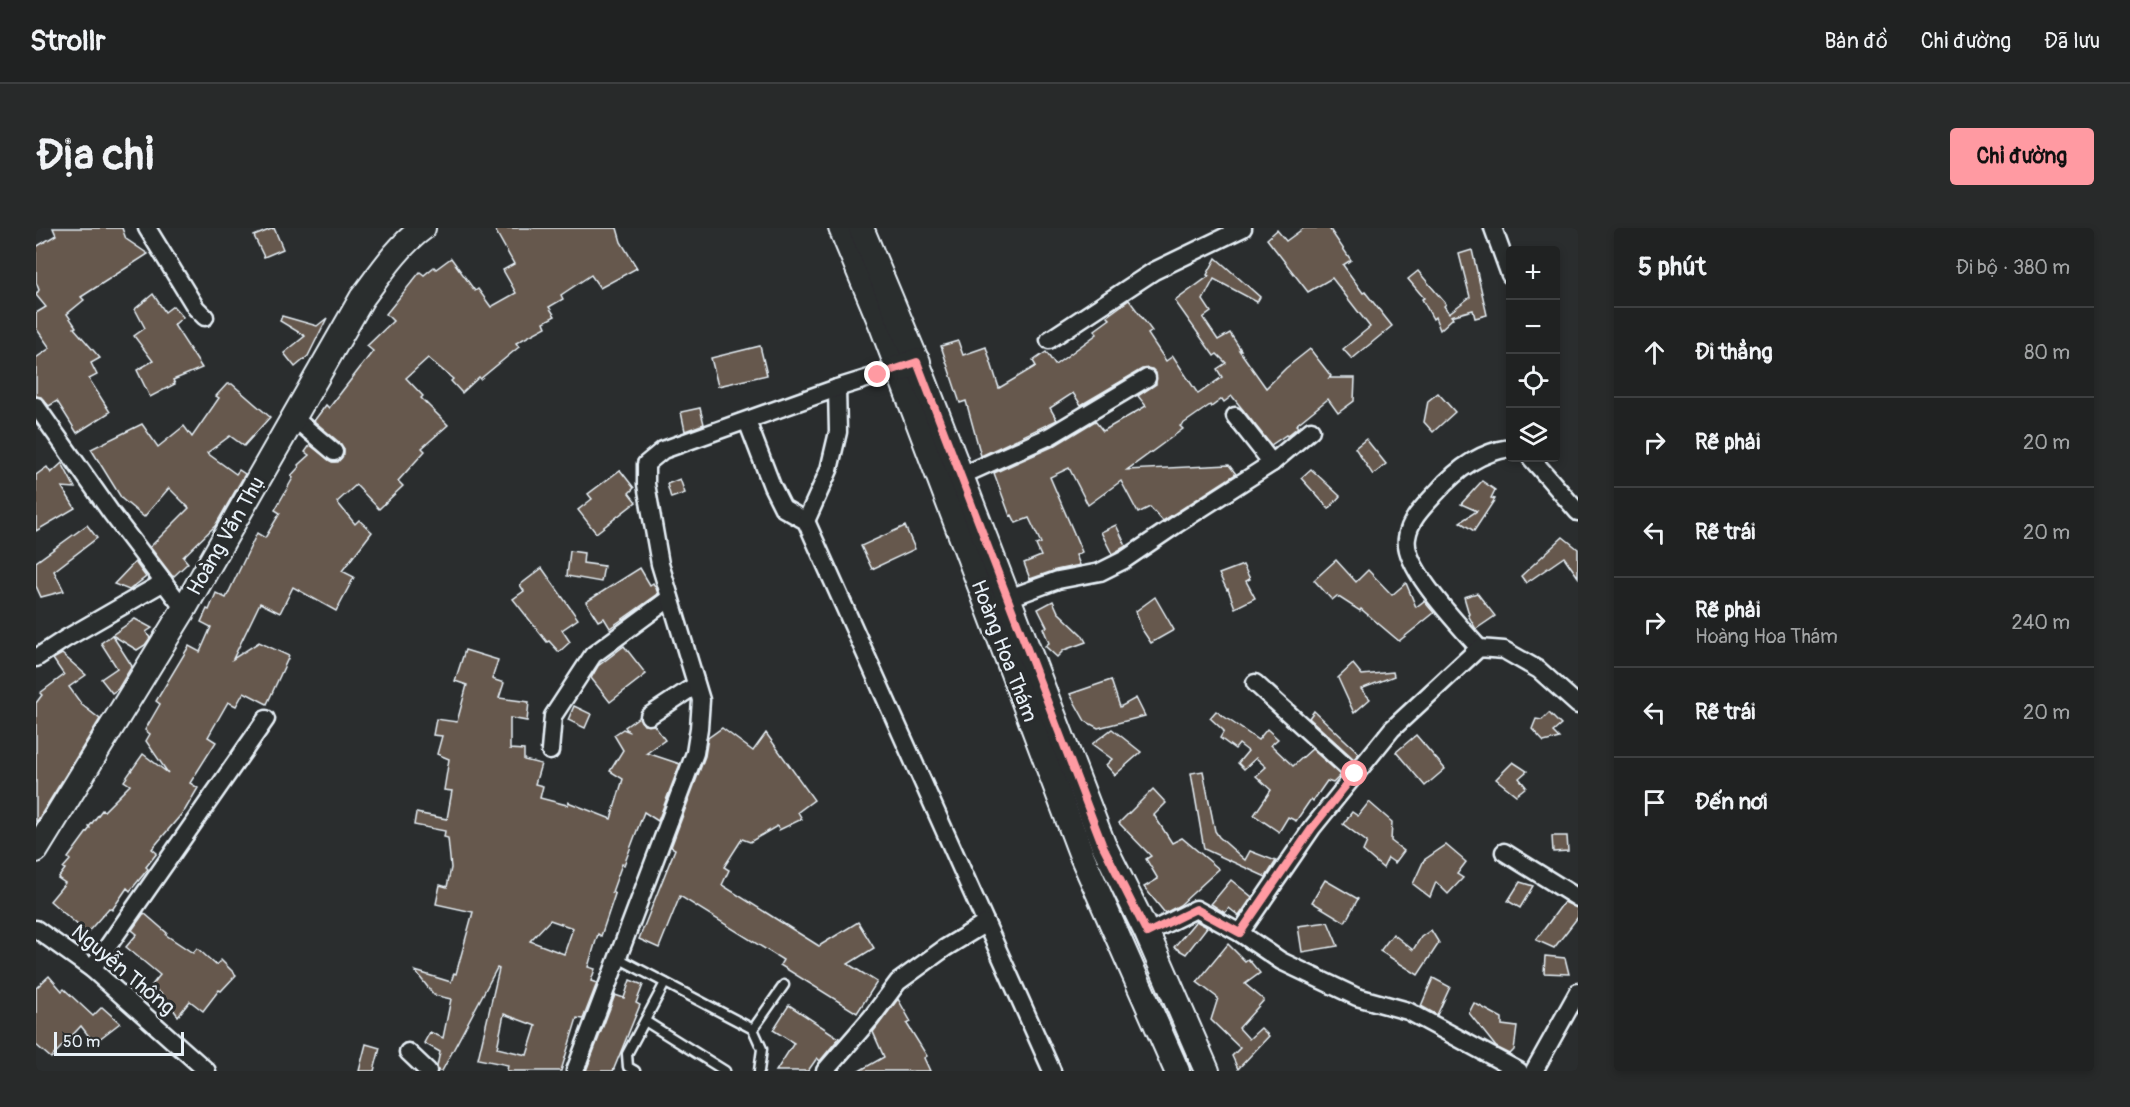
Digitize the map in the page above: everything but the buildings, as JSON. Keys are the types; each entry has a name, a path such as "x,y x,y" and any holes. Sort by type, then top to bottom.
{"main road":[{"name":"Hoàng Văn Thụ","path":"36,850 184,609 362,298 386,265 414,234 423,228"},
{"name":"Hoàng Hoa Thám","path":"841,228 961,476 1102,844 1147,933 1207,1071"},
{"name":"Hoàng Hoa Thám","path":"861,228 907,366 1082,856 1177,1071"}],"street":[{"path":"147,228 196,308 205,317"},
{"path":"1049,340 1154,272 1243,228"},
{"path":"1493,228 1506,264"},
{"path":"574,1071 695,753 699,728 700,700 660,564 646,484 646,464 663,450 837,388 907,366"},
{"path":"961,476 1050,436 1147,378"},
{"path":"806,521 830,470 838,432 837,388"},
{"path":"36,406 112,514 184,609"},
{"path":"1235,416 1272,463"},
{"path":"294,418 334,452"},
{"path":"747,421 783,508 806,521 1052,1071"},
{"path":"1009,598 1058,580 1100,572 1124,560 1272,463 1311,430"},
{"path":"1506,449 1480,457 1446,482 1416,516 1407,537 1410,557 1425,584 1479,648 1504,650 1539,670 1578,705"},
{"path":"1534,462 1578,512"},
{"path":"36,658 164,582"},
{"path":"550,751 553,716 592,655 670,598"},
{"path":"1240,933 1312,828 1392,729 1479,648"},
{"path":"1255,683 1355,774"},
{"path":"649,716 696,685"},
{"path":"92,969 266,719"},
{"path":"1504,852 1578,898"},
{"path":"1147,933 1196,909 1240,933 1281,961 1357,997 1408,1011 1519,1071"},
{"path":"825,1071 871,1018 898,982 945,948 986,923"},
{"name":"Nguyễn Thông","path":"36,929 92,969 207,1071"},
{"path":"1533,1071 1578,992"},
{"path":"408,1052 428,1071"}],"lane":[{"path":"618,958 753,1029 762,1049 759,1071"},
{"path":"634,1071 628,1067 627,1054 665,983"},
{"path":"753,1029 784,985"},
{"path":"645,1021 725,1071"}],"route":[{"path":"878,375 917,362 1102,844 1147,933 1196,909 1240,933 1312,828 1355,774"}]}
